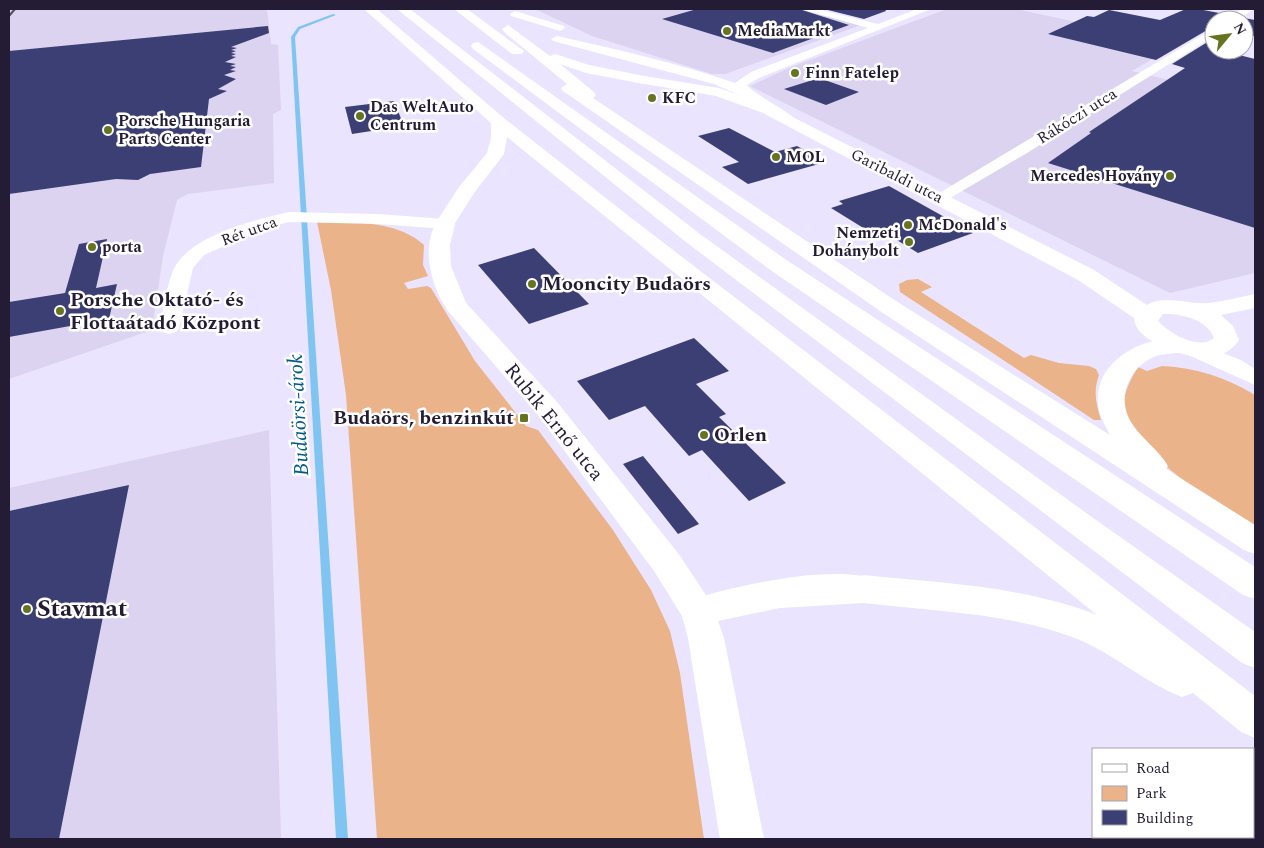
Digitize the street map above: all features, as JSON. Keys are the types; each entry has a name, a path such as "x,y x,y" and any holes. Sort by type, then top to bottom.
{"main road":[{"path":"370,9 499,122 1255,718"},
{"path":"403,9 693,238 1078,524 1255,652"},
{"path":"430,9 777,264 1255,585"},
{"path":"460,9 593,106 891,308 1255,541"},
{"path":"496,20 651,144"},
{"name":"Garibaldi utca","path":"517,36 570,64 586,69 692,87 741,99 787,120 939,198 1086,275 1133,304 1156,311"},
{"path":"445,224 466,190 495,154 499,138 499,122"},
{"name":"Rubik Ernő utca","path":"445,224 441,234 440,262 446,289 456,306 547,408 666,562 698,612 706,638 742,839"},
{"path":"1184,497 1133,445 1115,419 1110,402 1115,382 1128,360 1151,348 1216,348 1227,340 1227,323 1254,302"},
{"path":"1187,347 1158,335 1146,322 1156,311 1190,311 1254,302"},
{"path":"1190,311 1213,321 1226,334"},
{"path":"698,612 761,595 829,588 864,589 998,605 1066,620 1123,643 1255,726"}],"street":[{"path":"806,9 879,27"},
{"path":"743,90 740,86 741,83 755,75 926,9"},
{"name":"Garibaldi utca","path":"512,11 562,33 743,90 776,110 787,120"},
{"name":"Garibaldi utca","path":"512,11 562,33 647,61"},
{"name":"Rákóczi utca","path":"939,198 1022,150 1204,37"},
{"name":"Garibaldi utca","path":"673,68 694,80 696,85 692,87"},
{"path":"706,77 729,78 755,75"},
{"name":"Rét utca","path":"169,328 184,268 198,251 260,224 289,217 322,217 445,224"},
{"path":"1226,334 1255,368"},
{"path":"1187,347 1233,365 1255,378"}],"shaded area":[{"path":"10,9 267,9 271,44 278,45 281,110 273,114 274,183 188,194 177,200 163,256 152,330 9,379"},
{"path":"535,9 797,9 861,25 725,74 712,74 592,36"},
{"path":"947,9 1016,9 1178,44 1132,71 1255,101 1255,273 1170,293 750,86 791,67"},
{"path":"269,430 281,839 9,839 9,488"}],"green space":[{"path":"317,222 374,224 388,227 413,237 424,245 423,265 428,276 404,283 408,289 427,286 431,288 475,361 526,426 538,430 613,530 651,590 670,631 680,673 704,839 377,839 346,395 331,290"},
{"path":"918,279 932,287 921,292 1024,358 1031,355 1059,363 1089,366 1096,369 1099,375 1096,398 1101,420 1094,420 900,292 899,284 907,280"},
{"path":"1162,366 1210,374 1233,383 1255,395 1255,527 1175,474 1147,448 1127,424 1124,414 1124,400 1128,386 1138,367 1147,371"}],"building":[{"name":"MediaMarkt","path":"697,9 799,9 849,25 773,53 662,19"},
{"path":"824,9 885,9 886,11 864,19"},
{"path":"1186,9 1204,10 1204,32 1156,60 1048,34 1087,16 1094,17 1109,10 1160,20"},
{"name":"Porsche Hungaria Parts Center","path":"268,26 269,33 231,47 237,48 231,50 236,51 231,53 236,54 231,56 236,57 225,62 236,64 230,66 236,67 230,70 236,71 224,75 236,79 218,89 227,91 209,99 201,167 150,174 138,180 116,179 9,194 9,51"},
{"path":"1204,44 1204,60 1255,59 1255,228 1048,163 1091,133 1089,132 1185,68 1172,64"},
{"path":"819,78 859,92 826,105 784,89"},
{"path":"394,101 404,126 352,134 345,107"},
{"name":"MOL","path":"729,128 775,152 797,146 826,162 748,184 722,167 739,162 698,136"},
{"name":"McDonald's","path":"889,186 973,233 918,253 887,234 878,237 831,208 843,204 839,201"},
{"name":"Porsche Oktató- és Flottaátadó Központ","path":"107,239 96,288 117,284 109,319 9,337 9,302 65,293 79,244"},
{"name":"Mooncity Budaörs","path":"534,248 589,304 529,324 478,265"},
{"name":"Orlen","path":"694,338 729,371 696,384 726,414 719,417 786,483 749,501 702,450 689,456 645,406 609,420 577,381"},
{"path":"643,456 699,524 678,534 623,464"},
{"path":"129,485 59,839 9,839 9,511"}],"waterway":[{"name":"Budaörsi-árok","path":"334,15 299,28 293,37 342,839"}],"railway":[{"path":"9,16 15,9"}],"place":[{"name":"MediaMarkt","path":"727,31"},
{"name":"Finn Fatelep","path":"795,73"},
{"name":"KFC","path":"652,98"},
{"name":"Das WeltAuto Centrum","path":"360,116"},
{"name":"Porsche Hungaria Parts Center","path":"108,130"},
{"name":"MOL","path":"776,157"},
{"name":"Mercedes Hovány","path":"1170,176"},
{"name":"McDonald's","path":"908,225"},
{"name":"Nemzeti Dohánybolt","path":"909,242"},
{"name":"porta","path":"92,247"},
{"name":"Mooncity Budaörs","path":"532,284"},
{"name":"Porsche Oktató- és Flottaátadó Központ","path":"60,311"},
{"name":"Budaörs, benzinkút","path":"524,418"},
{"name":"Orlen","path":"704,435"},
{"name":"Stavmat","path":"27,609"}]}
